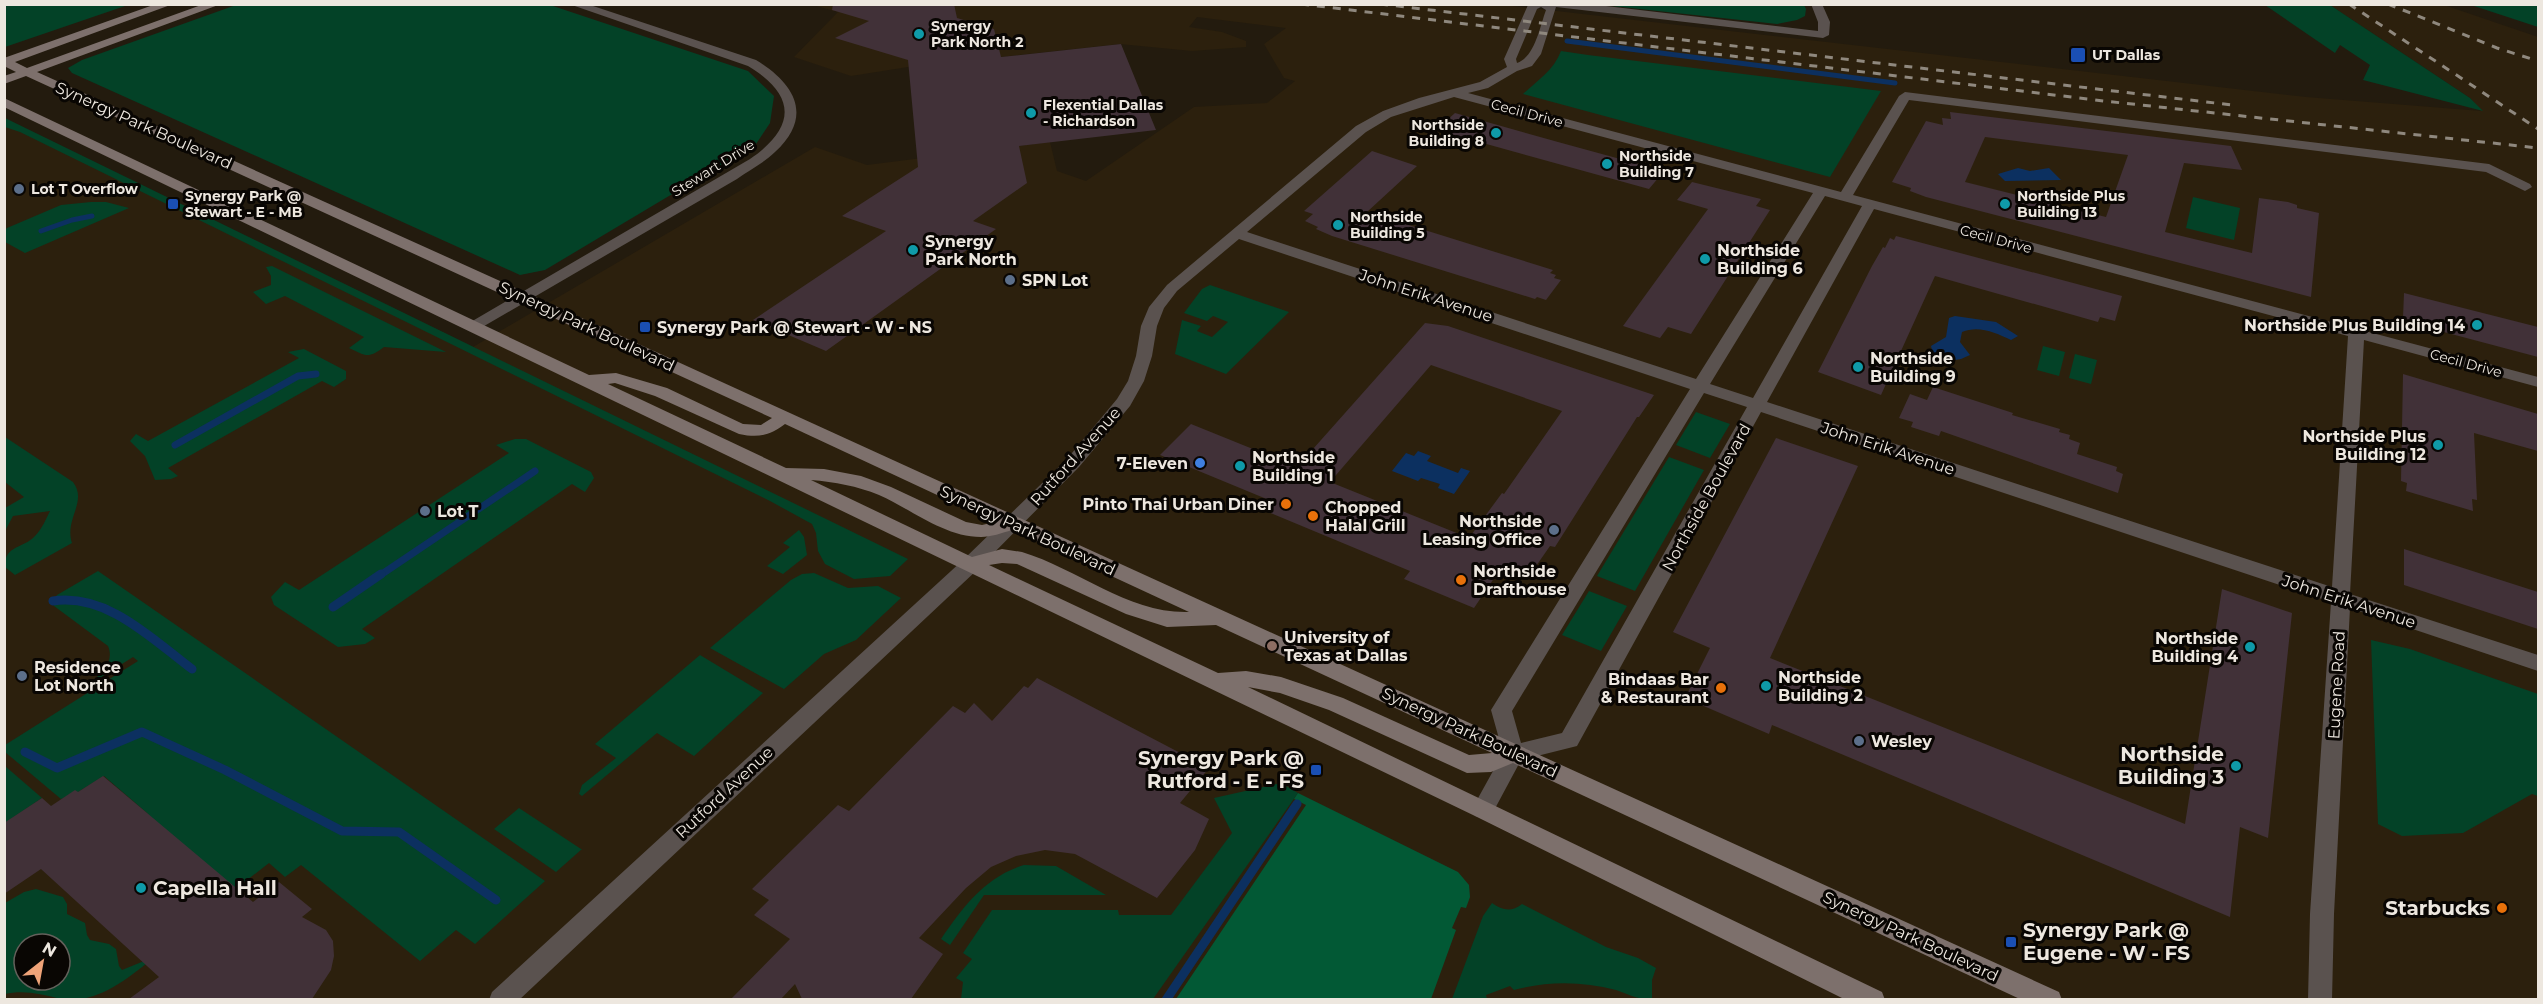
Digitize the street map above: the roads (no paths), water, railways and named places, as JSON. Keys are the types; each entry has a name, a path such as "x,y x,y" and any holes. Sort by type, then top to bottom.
{"street":[{"path":"5,62 168,4"},
{"path":"4,80 216,4"},
{"name":"Stewart Drive","path":"474,326 750,164 775,145 787,127 790,117 790,96 779,81 765,70 752,63 574,4"},
{"path":"1513,68 1510,58 1532,7 1539,4"},
{"name":"Rutford Avenue","path":"501,999 970,565 1073,463 1124,402 1139,372 1149,327 1157,307 1172,288 1361,129 1406,106 1484,85 1513,68 1528,63 1535,54 1552,9 1544,4"},
{"path":"1556,4 1823,35 1824,22 1816,4"},
{"name":"Synergy Park Boulevard","path":"5,62 524,297 2050,999"},
{"name":"Cecil Drive","path":"1455,93 2538,382"},
{"path":"1844,198 1905,96 2489,168 2525,188"},
{"path":"4,102 1483,809 1873,999"},
{"path":"1483,809 1514,753 1501,710 1820,192"},
{"name":"Northside Boulevard","path":"1514,753 1569,741 1869,205"},
{"name":"John Erik Avenue","path":"1237,233 2538,663"},
{"name":"Eugene Road","path":"2320,999 2320,945 2356,334"},
{"path":"585,380 616,378 661,392 739,429 754,432 766,430 784,417"},
{"path":"781,474 818,473 854,481 884,491 955,525 980,531 1013,523"},
{"path":"970,565 986,558 1006,554 1133,609 1167,620 1219,617"},
{"path":"1215,681 1246,679 1281,685 1336,704 1467,764 1491,763 1514,753"}],"water":[{"path":"2018,168 2030,171 2049,168 2061,180 2005,181 1998,174"},
{"path":"1955,316 1996,322 2018,336 2011,340 1975,329 1962,332 1960,342 1970,355 1943,362 1933,354 1931,346 1946,337 1949,318"},
{"path":"1418,451 1431,456 1427,461 1458,473 1461,468 1470,471 1454,494 1438,488 1440,484 1421,478 1418,481 1392,471 1406,453 1414,456"}],"waterway":[{"path":"1567,41 1895,83"},
{"path":"41,231 72,220 92,216"},
{"path":"175,445 298,376 316,374"},
{"path":"379,576 535,471"},
{"path":"333,607 381,574"},
{"path":"53,601 73,600 110,611 145,632 192,669"},
{"path":"25,752 57,768 142,732 225,770 342,831 399,832 496,900"},
{"path":"1166,1000 1297,804"}],"railway":[{"path":"1301,4 2104,101 2538,148"},
{"path":"1380,4 2232,105"},
{"path":"2349,4 2538,129"},
{"path":"2388,4 2497,48 2538,61"}],"place":[{"name":"Synergy Park North 2","path":"919,34"},
{"name":"UT Dallas","path":"2078,55"},
{"name":"Flexential Dallas - Richardson","path":"1031,113"},
{"name":"Northside Building 8","path":"1496,133"},
{"name":"Northside Building 7","path":"1607,164"},
{"name":"Lot T Overflow","path":"19,189"},
{"name":"Synergy Park @ Stewart - E - MB","path":"173,204"},
{"name":"Northside Plus Building 13","path":"2005,204"},
{"name":"Northside Building 5","path":"1338,225"},
{"name":"Synergy Park North","path":"913,250"},
{"name":"Northside Building 6","path":"1705,259"},
{"name":"SPN Lot","path":"1010,280"},
{"name":"Northside Plus Building 14","path":"2477,325"},
{"name":"Synergy Park @ Stewart - W - NS","path":"645,327"},
{"name":"Northside Building 9","path":"1858,367"},
{"name":"Northside Plus Building 12","path":"2438,445"},
{"name":"7-Eleven","path":"1200,463"},
{"name":"Northside Building 1","path":"1240,466"},
{"name":"Pinto Thai Urban Diner","path":"1286,504"},
{"name":"Lot T","path":"425,511"},
{"name":"Chopped Halal Grill","path":"1313,516"},
{"name":"Northside Leasing Office","path":"1554,530"},
{"name":"Northside Drafthouse","path":"1461,580"},
{"name":"University of Texas at Dallas","path":"1272,646"},
{"name":"Northside Building 4","path":"2250,647"},
{"name":"Residence Lot North","path":"22,676"},
{"name":"Northside Building 2","path":"1766,686"},
{"name":"Bindaas Bar & Restaurant","path":"1721,688"},
{"name":"Wesley","path":"1859,741"},
{"name":"Northside Building 3","path":"2236,766"},
{"name":"Synergy Park @ Rutford - E - FS","path":"1316,770"},
{"name":"Capella Hall","path":"141,888"},
{"name":"Starbucks","path":"2502,908"},
{"name":"Synergy Park @ Eugene - W - FS","path":"2011,942"}]}
